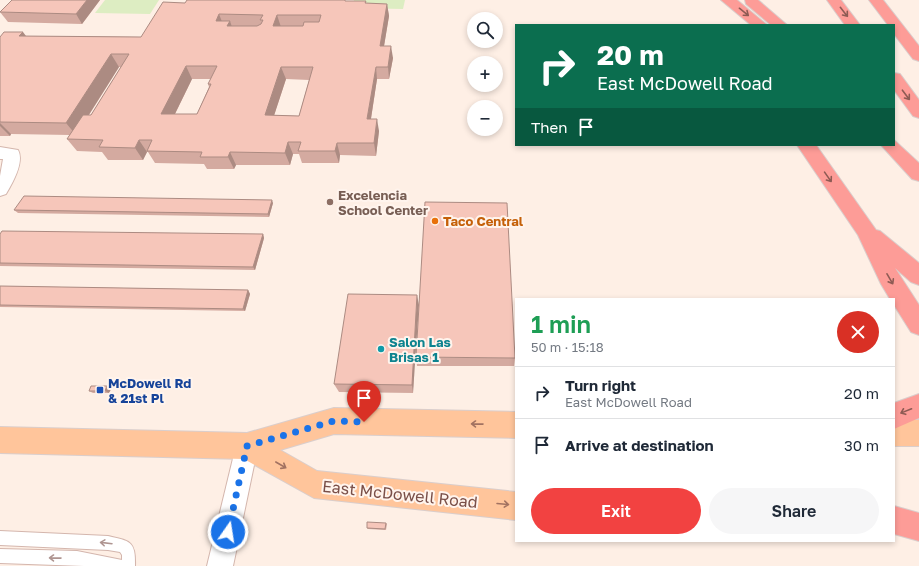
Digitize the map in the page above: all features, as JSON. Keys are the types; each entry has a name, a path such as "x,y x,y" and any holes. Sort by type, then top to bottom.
{"highway":[{"path":"724,0 731,19"},
{"path":"728,0 770,22"},
{"path":"750,0 770,22"},
{"path":"834,0 853,24"},
{"path":"861,0 881,24"},
{"path":"876,0 894,24"},
{"path":"895,25 919,56"},
{"path":"895,39 919,67"},
{"path":"895,79 919,112"},
{"path":"895,142 919,171"},
{"path":"807,146 866,232 889,278 919,325"},
{"path":"891,146 919,174"},
{"path":"866,232 919,276"},
{"path":"895,416 919,406"},
{"path":"895,520 919,527"}],"main road":[{"name":"East McDowell Road","path":"0,440 247,446 334,421 515,425"},
{"path":"895,433 919,433"},
{"name":"East McDowell Road","path":"247,446 314,484 515,506"},
{"path":"895,520 919,519"}],"street":[{"path":"0,190 8,177 6,154"},
{"path":"220,566 247,446"}],"lane":[{"path":"0,538 108,543 123,546 129,552 128,566"},
{"path":"0,556 77,558 121,566"}],"green space":[{"path":"105,0 159,0 150,14 95,13"},
{"path":"354,0 405,0 403,9 352,8"}],"building":[{"path":"12,0 87,0 76,14 0,12"},
{"path":"187,0 345,0 387,4 380,46 391,46 388,67 376,67 367,119 377,119 374,143 337,143 335,151 298,151 301,142 288,142 285,153 230,152 228,157 200,157 202,152 147,151 152,140 139,140 135,148 99,147 103,140 67,139 83,115 91,115 129,54 111,54 66,123 0,122 0,37 4,32 23,32 19,36 141,37 163,2 185,3","holes":["219,14 263,15 260,20 263,20 261,24 257,26 227,26 230,21 216,21","277,15 321,15 319,22 304,22 303,26 273,26","186,66 217,66 208,84 211,84 197,114 161,114","281,67 313,67 299,116 265,115"]},
{"path":"24,196 272,200 268,214 14,210"},
{"path":"425,202 507,203 515,358 416,357"},
{"path":"2,231 263,234 253,267 0,263 0,234"},
{"path":"0,286 248,290 243,309 0,305"},
{"name":"Salon Las Brisas 1","path":"348,294 417,295 412,385 334,384"},
{"path":"91,386 107,386 105,391 89,391"},
{"path":"367,522 386,523 385,529 367,528"}],"place":[{"name":"Excelencia School Center","path":"330,202"},
{"name":"Taco Central","path":"435,221"},
{"name":"Salon Las Brisas 1","path":"381,349"},
{"name":"McDowell Rd & 21st Pl","path":"100,390"}],"route":[{"path":"228,532 247,446 334,421 364,422"}]}
